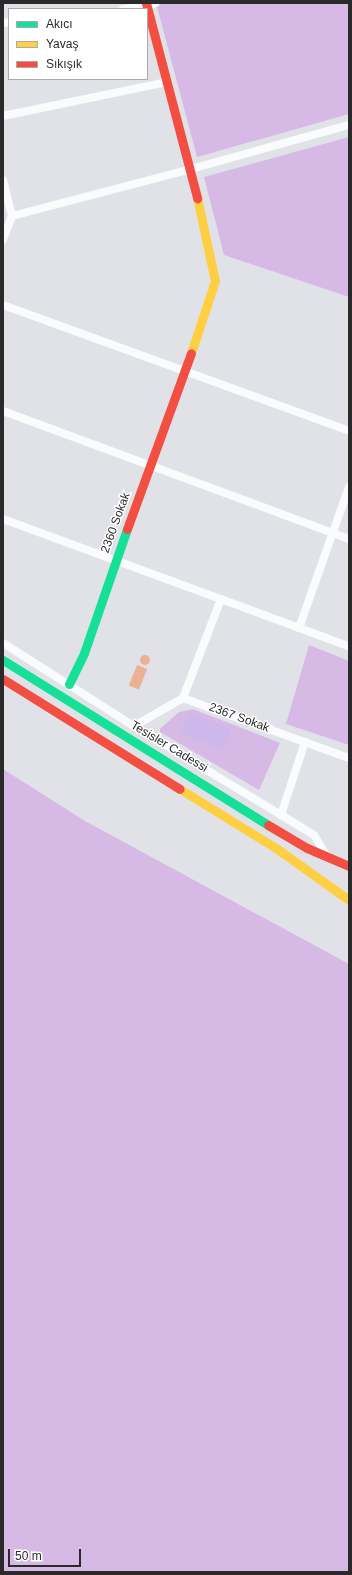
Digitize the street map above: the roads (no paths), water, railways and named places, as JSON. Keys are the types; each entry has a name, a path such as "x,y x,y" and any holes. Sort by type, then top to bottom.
{"main road":[{"name":"2360 Sokak","path":"69,684 84,653 115,560 185,371 214,281 191,170 148,12"},
{"path":"3,660 284,835 349,866"},
{"path":"3,679 276,848 349,900"}],"street":[{"path":"129,8 156,3"},
{"path":"3,116 167,82"},
{"path":"12,216 191,170 349,125"},
{"path":"3,180 12,216 3,240"},
{"path":"3,305 349,431"},
{"path":"3,411 349,539"},
{"path":"299,628 349,488"},
{"path":"3,519 349,646"},
{"path":"134,726 183,698 221,599"},
{"name":"Tesisler Cadessi","path":"3,643 134,726 314,835 328,857"},
{"name":"2367 Sokak","path":"183,698 349,758"},
{"path":"281,815 305,742"}]}
